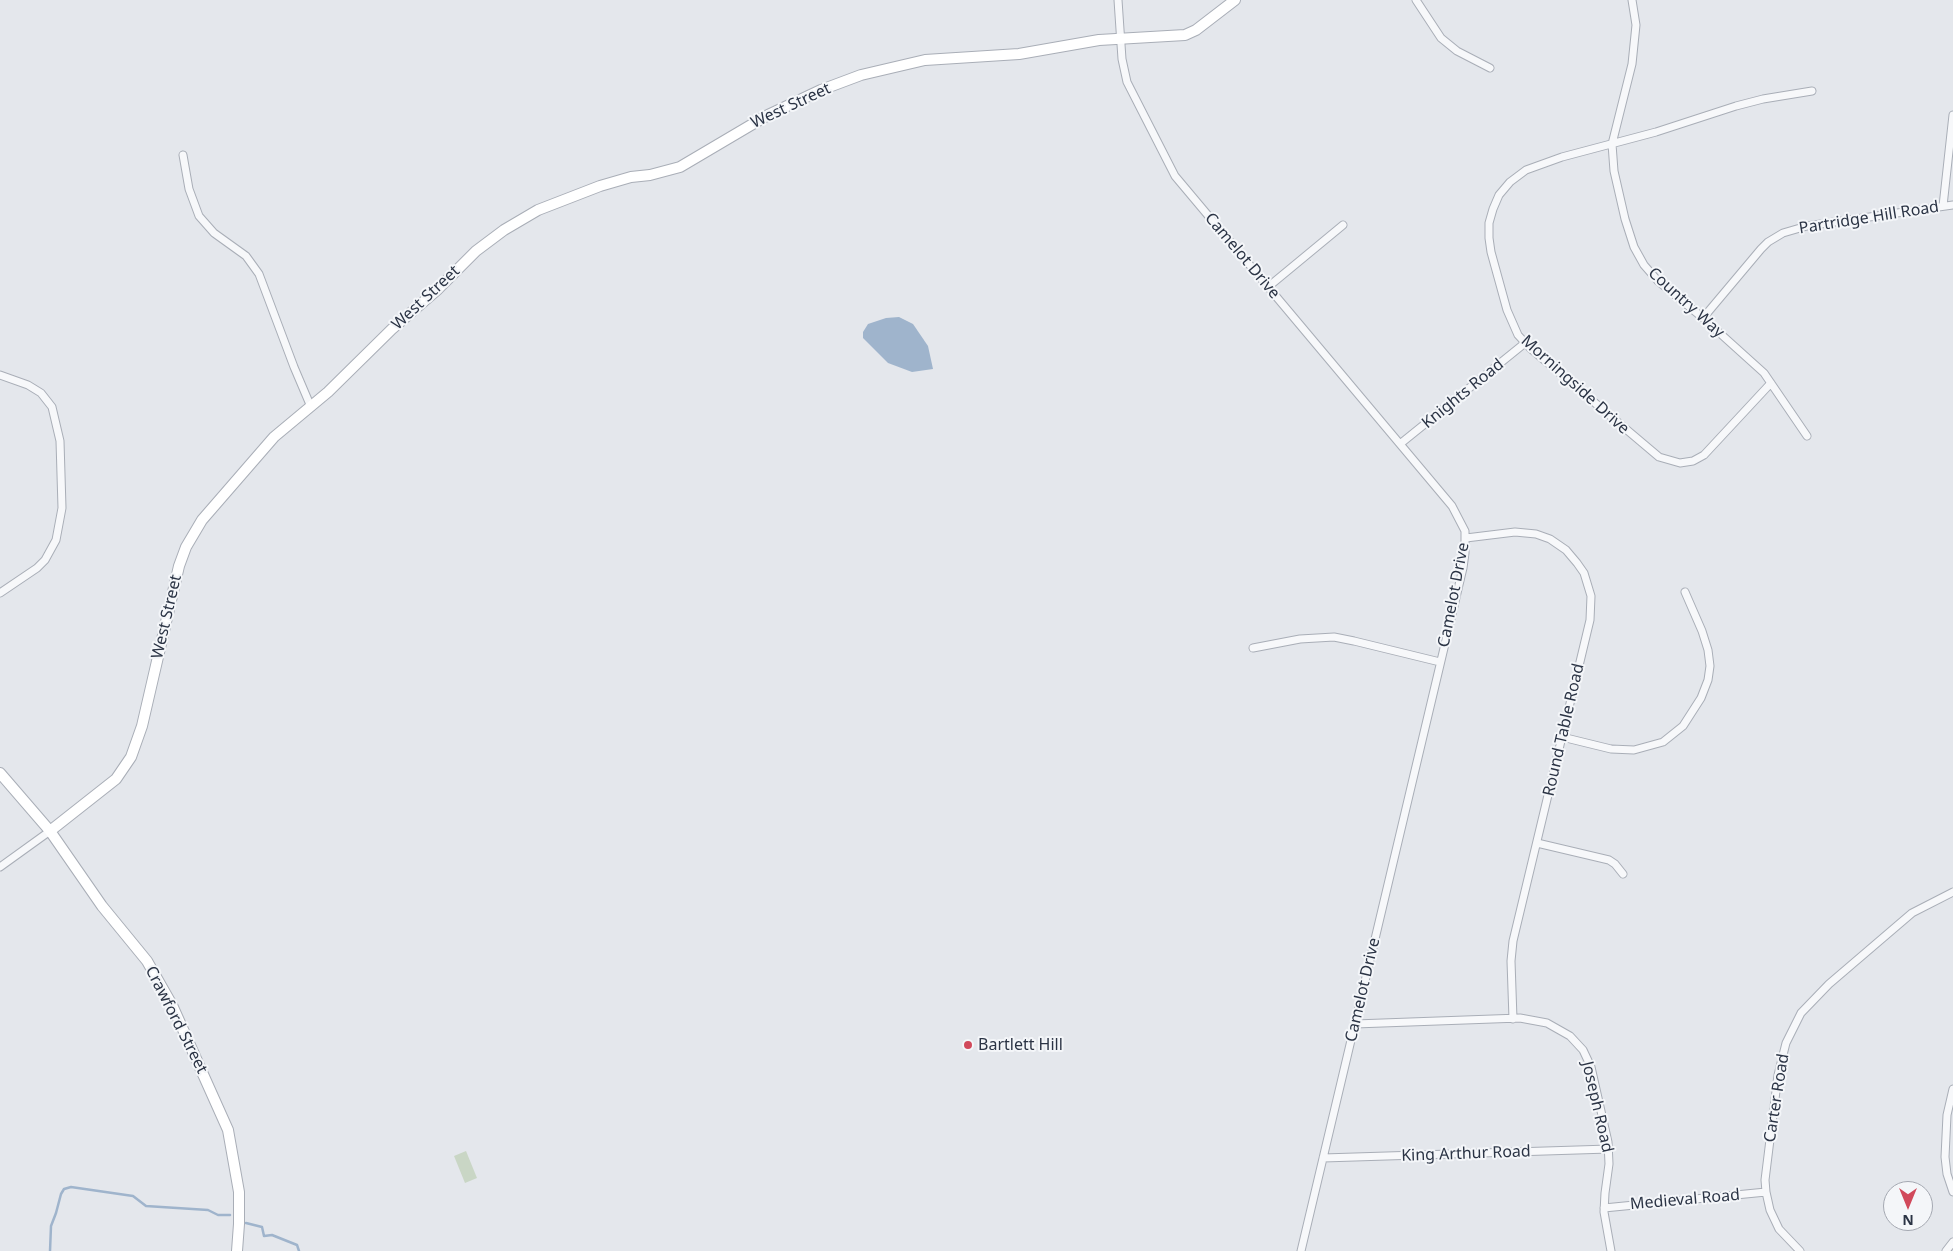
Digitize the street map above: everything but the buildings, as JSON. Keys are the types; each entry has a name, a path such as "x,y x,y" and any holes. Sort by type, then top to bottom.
{"street":[{"name":"Camelot Drive","path":"1118,0 1120,39 1127,82 1175,176 1452,506 1463,524 1466,538 1463,568 1301,1251"},
{"name":"West Street","path":"0,867 50,831 116,779 131,757 142,726 179,566 186,547 196,529 215,503 274,437 311,407 392,329 437,290 476,251 504,230 538,210 600,186 631,177 650,175 680,167 768,115 821,90 862,75 925,60 1019,54 1099,40 1185,35 1196,30 1236,0"},
{"path":"1416,0 1442,38 1457,51 1490,68"},
{"name":"Country Way","path":"1632,0 1636,34 1632,64 1612,144 1614,171 1625,219 1639,258 1658,281 1754,364 1770,383 1807,436"},
{"name":"Morningside Drive","path":"1770,383 1708,452 1693,461 1675,462 1662,459 1651,452 1518,335 1506,310 1491,252 1489,223 1496,202 1508,184 1526,170 1736,106 1812,91"},
{"path":"1944,206 1953,115"},
{"path":"182,155 189,189 200,216 214,233 246,256 259,274 311,407"},
{"name":"Partridge Hill Road","path":"1703,318 1761,249 1768,242 1783,233 1808,226 1953,205"},
{"path":"1268,287 1342,225"},
{"name":"Knights Road","path":"1400,444 1525,343"},
{"path":"0,375 28,385 41,393 52,407 60,441 62,508 56,540 45,560 37,568 0,593"},
{"name":"Round Table Road","path":"1466,538 1515,532 1539,535 1561,546 1574,558 1584,573 1590,596 1590,620 1511,951 1513,1018"},
{"path":"1562,737 1613,749 1634,750 1663,742 1683,726 1701,698 1708,680 1710,666 1708,650 1702,631 1685,592"},
{"path":"1253,648 1300,639 1334,638 1440,662"},
{"name":"Crawford Street","path":"0,773 50,831 97,898 157,977 172,1005 228,1130 239,1192 240,1224 237,1251"},
{"path":"1536,843 1609,860 1623,874"},
{"name":"Carter Road","path":"1800,1251 1779,1230 1770,1210 1766,1192 1770,1141 1780,1064 1786,1043 1801,1013 1829,984 1902,920 1922,906 1953,892"},
{"name":"Joseph Road","path":"1355,1024 1513,1018 1540,1021 1553,1025 1570,1036 1579,1044 1589,1062 1609,1149 1604,1208 1611,1251"},
{"path":"1953,1089 1947,1115 1945,1157 1947,1174 1953,1192"},
{"name":"King Arthur Road","path":"1323,1158 1609,1149"},
{"name":"Medieval Road","path":"1604,1208 1766,1192"},
{"path":"1946,1251 1953,1242"}],"green space":[{"path":"466,1151 477,1178 465,1183 454,1156"}],"water":[{"path":"899,317 913,324 928,346 933,369 912,372 888,363 863,338 863,332 868,324 886,318"}],"waterway":[{"path":"50,1251 51,1226 61,1194 64,1189 71,1187 133,1196 146,1206 208,1210 218,1215 230,1215"},
{"path":"246,1223 262,1227 264,1236 272,1235 297,1245 299,1251"}],"place":[{"name":"Bartlett Hill","path":"968,1045"}]}
